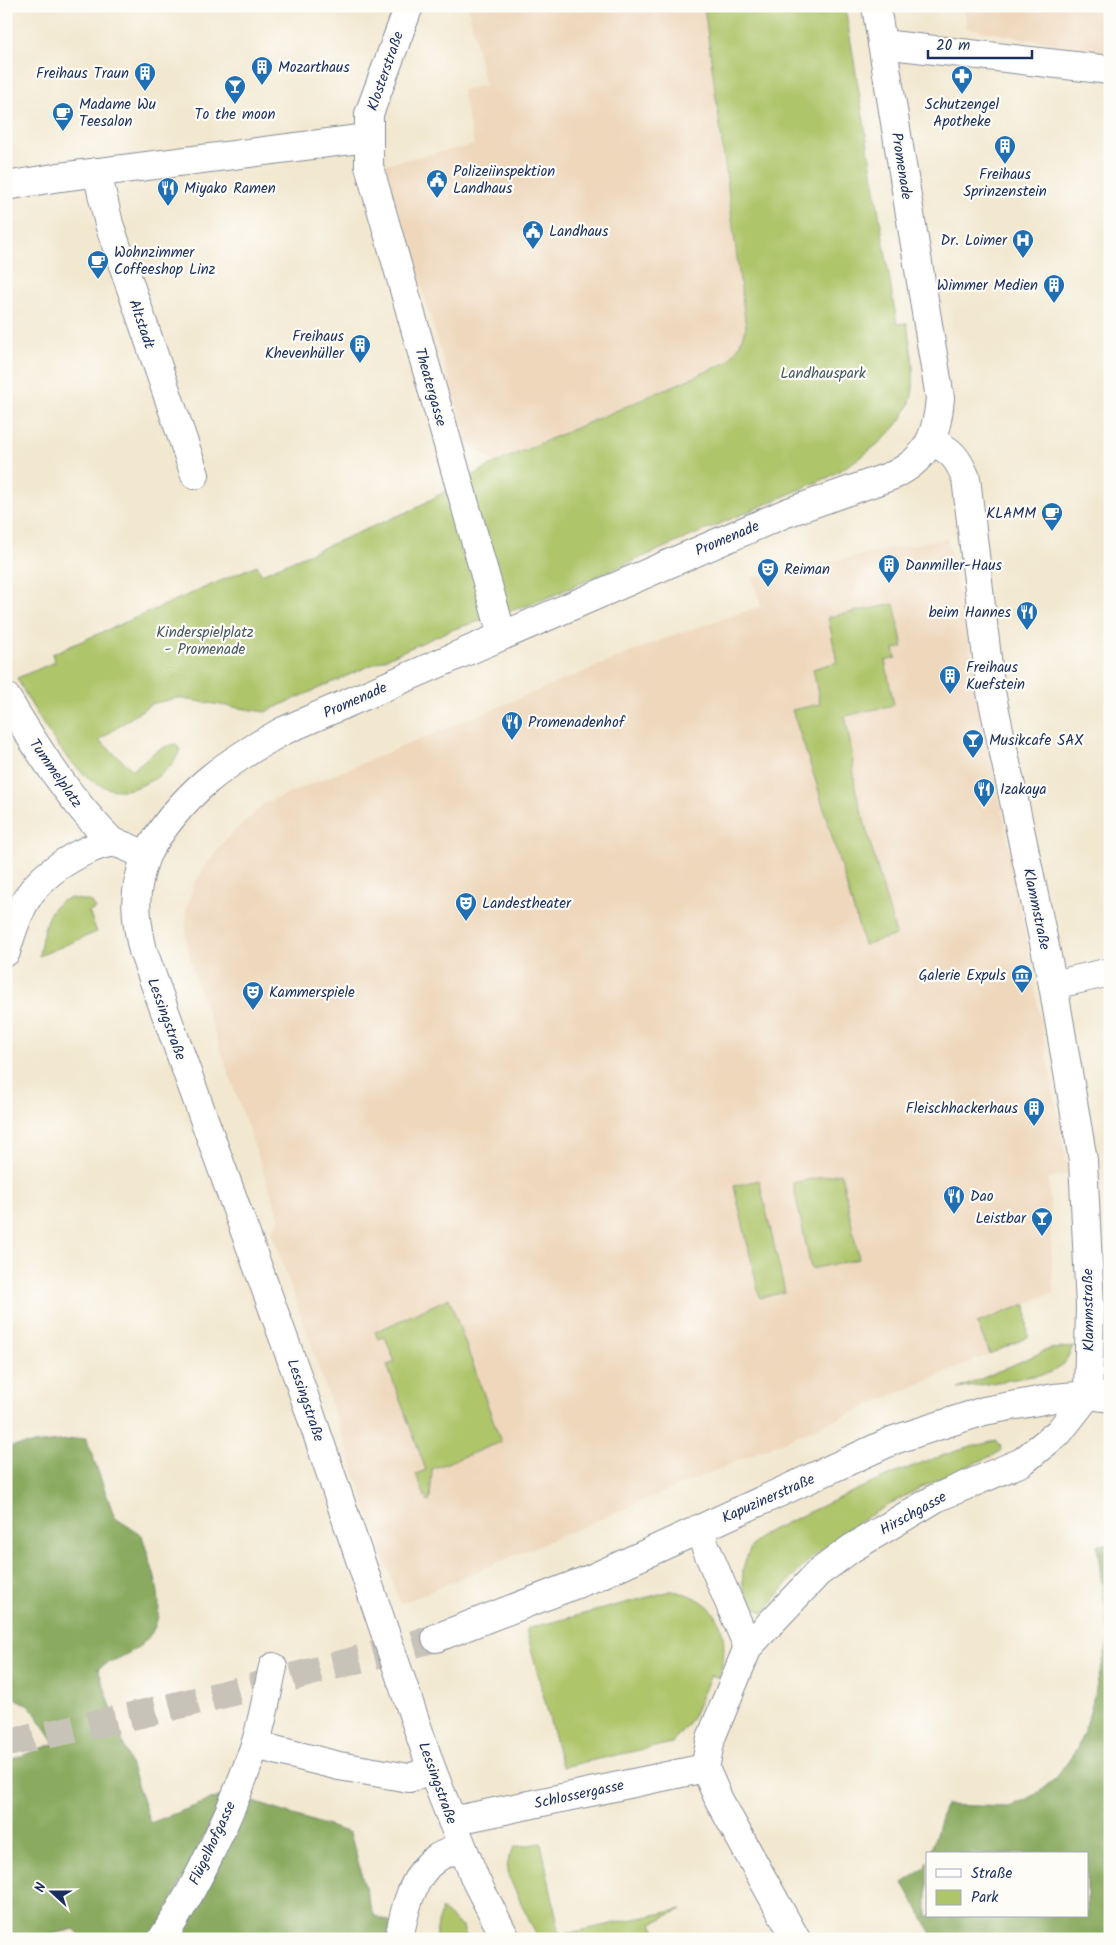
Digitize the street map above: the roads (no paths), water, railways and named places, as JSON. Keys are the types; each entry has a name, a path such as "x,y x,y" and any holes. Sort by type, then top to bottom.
{"street":[{"name":"Klosterstraße","path":"367,138 369,114 409,6"},
{"name":"Promenade","path":"146,855 163,826 190,797 239,756 283,731 786,513 894,475 909,468 922,456 938,420 940,398 876,6"},
{"path":"882,44 1110,70"},
{"path":"6,186 97,172 367,138"},
{"name":"Theatergasse","path":"367,138 368,166 502,635"},
{"name":"Altstadt","path":"97,172 109,224 195,475"},
{"name":"Klammstraße","path":"930,441 948,450 958,461 966,478 991,692 1053,985 1083,1160 1090,1307 1099,1397"},
{"name":"Tummelplatz","path":"6,697 42,758 90,820 113,843"},
{"path":"6,952 15,919 31,891 51,871 91,848 113,843 146,855"},
{"name":"Lessingstraße","path":"146,855 138,879 134,904 143,951 297,1375 432,1770 476,1881 506,1939"},
{"path":"1053,985 1110,972"},
{"name":"Kapuzinerstraße","path":"436,1638 555,1594 894,1440 984,1412 1054,1398 1099,1397"},
{"name":"Hirschgasse","path":"705,1768 711,1738 748,1647 818,1573 852,1548 936,1498 1022,1462 1099,1397"},
{"path":"698,1529 748,1647"},
{"name":"Flügelhofgasse","path":"162,1939 218,1836 255,1745 272,1667"},
{"path":"255,1745 339,1766 409,1778 432,1770"},
{"path":"705,1768 719,1800 796,1939"},
{"name":"Schlossergasse","path":"452,1821 705,1768"},
{"path":"399,1939 412,1891 419,1876 436,1858 462,1848"}],"tunnel":[{"path":"6,1743 222,1695 436,1638"}],"place":[{"name":"Mozarthaus","path":"262,86"},
{"name":"Freihaus Traun","path":"145,92"},
{"name":"Schutzengel Apotheke","path":"962,95"},
{"name":"To the moon","path":"235,105"},
{"name":"Madame Wu Teesalon","path":"63,132"},
{"name":"Freihaus Sprinzenstein","path":"1005,165"},
{"name":"Polizeiinspektion Landhaus","path":"437,199"},
{"name":"Miyako Ramen","path":"168,207"},
{"name":"Landhaus","path":"533,250"},
{"name":"Dr. Loimer","path":"1023,259"},
{"name":"Wohnzimmer Coffeeshop Linz","path":"98,280"},
{"name":"Wimmer Medien","path":"1054,304"},
{"name":"Freihaus Khevenhüller","path":"360,364"},
{"name":"KLAMM","path":"1052,532"},
{"name":"Danmiller-Haus","path":"889,584"},
{"name":"Reiman","path":"768,588"},
{"name":"beim Hannes","path":"1027,631"},
{"name":"Freihaus Kuefstein","path":"950,695"},
{"name":"Promenadenhof","path":"512,741"},
{"name":"Musikcafe SAX","path":"973,759"},
{"name":"Izakaya","path":"984,808"},
{"name":"Landestheater","path":"466,922"},
{"name":"Galerie Expuls","path":"1022,994"},
{"name":"Kammerspiele","path":"253,1011"},
{"name":"Fleischhackerhaus","path":"1034,1127"},
{"name":"Dao","path":"954,1215"},
{"name":"Leistbar","path":"1042,1237"}],"park label":[{"name":"Landhauspark","path":"823,373"},
{"name":"Kinderspielplatz - Promenade","path":"205,640"}]}
